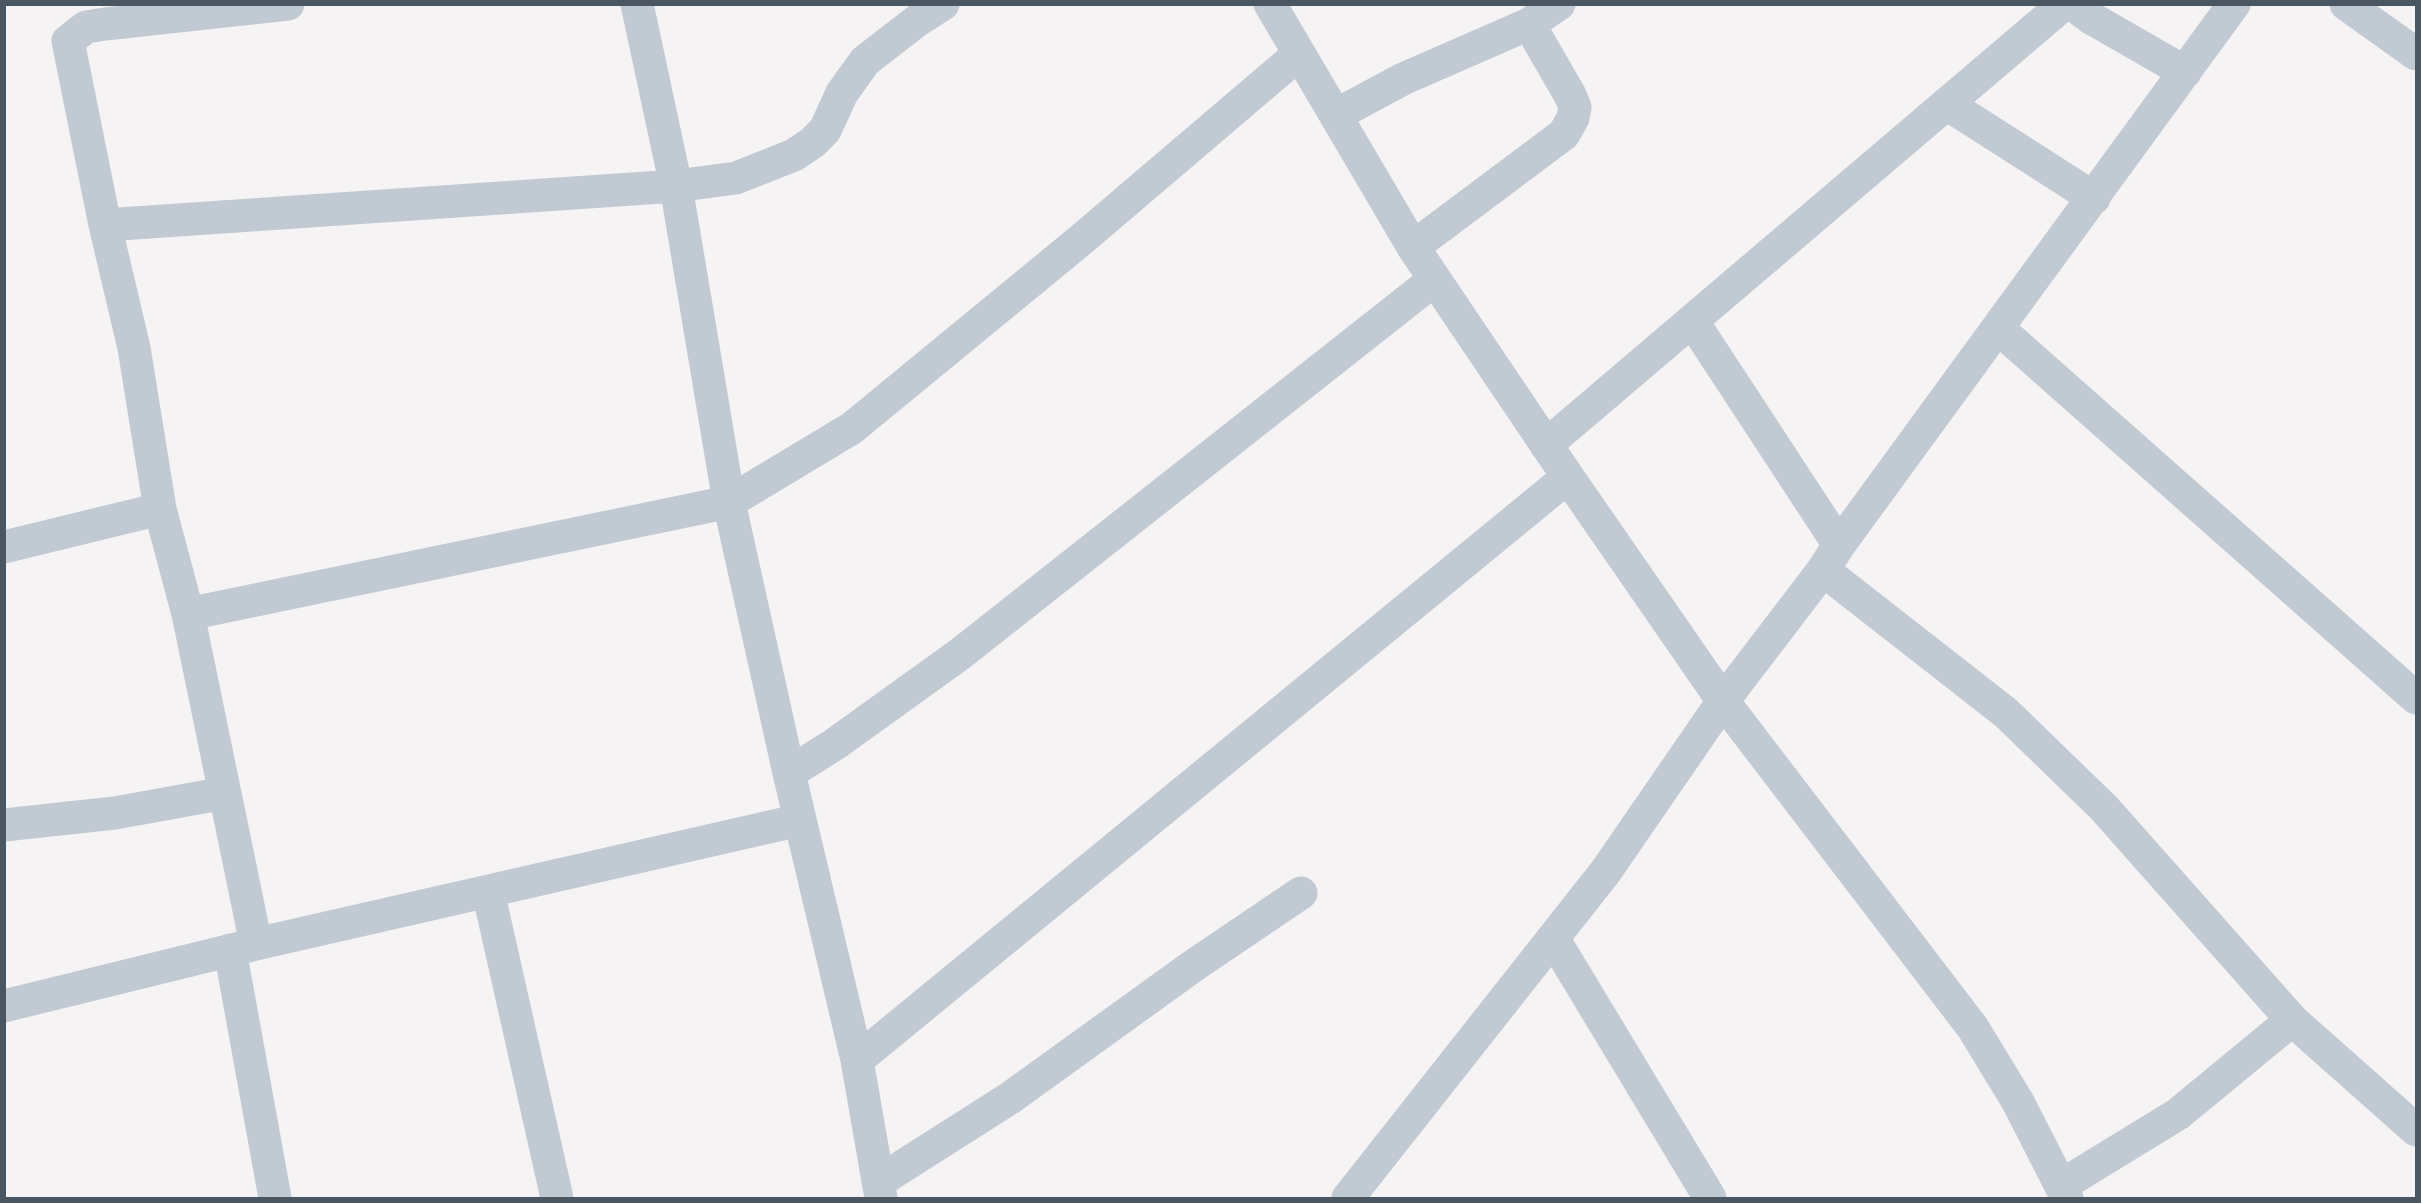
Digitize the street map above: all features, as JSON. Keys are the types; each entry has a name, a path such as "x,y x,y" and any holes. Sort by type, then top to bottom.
{"street":[{"path":"275,1198 225,793 188,614 160,509 134,348 105,225 68,41 86,27 288,4"},
{"path":"637,4 676,186 729,502 789,773 857,1060 880,1190 1193,966 1300,893"},
{"path":"105,225 676,186 736,178 794,155 812,143 825,130 847,85 865,61 918,20 943,4"},
{"path":"1270,4 1434,280 1723,701 1974,1028 2018,1101 2064,1192 2178,1114 2292,1020"},
{"path":"1336,115 1403,79 1529,24 1558,4"},
{"path":"1546,445 2064,4"},
{"path":"2072,4 2091,18 2185,72"},
{"path":"1348,1198 1606,871 1723,701 1999,328 2234,4"},
{"path":"2346,4 2416,54"},
{"path":"1413,247 1564,134 1573,118 1575,107 1570,95 1529,24"},
{"path":"188,614 729,502 852,428 1082,239 1299,54"},
{"path":"1947,104 2094,198"},
{"path":"789,773 835,744 960,654 1434,280"},
{"path":"1692,322 1831,557 2014,721 2104,808 2292,1020 2416,1130"},
{"path":"1999,328 2416,698"},
{"path":"857,1060 1568,477"},
{"path":"4,547 160,509"},
{"path":"4,825 115,813 225,793"},
{"path":"4,1006 243,947 800,820"},
{"path":"488,891 557,1198"},
{"path":"1553,938 1710,1198"}]}
